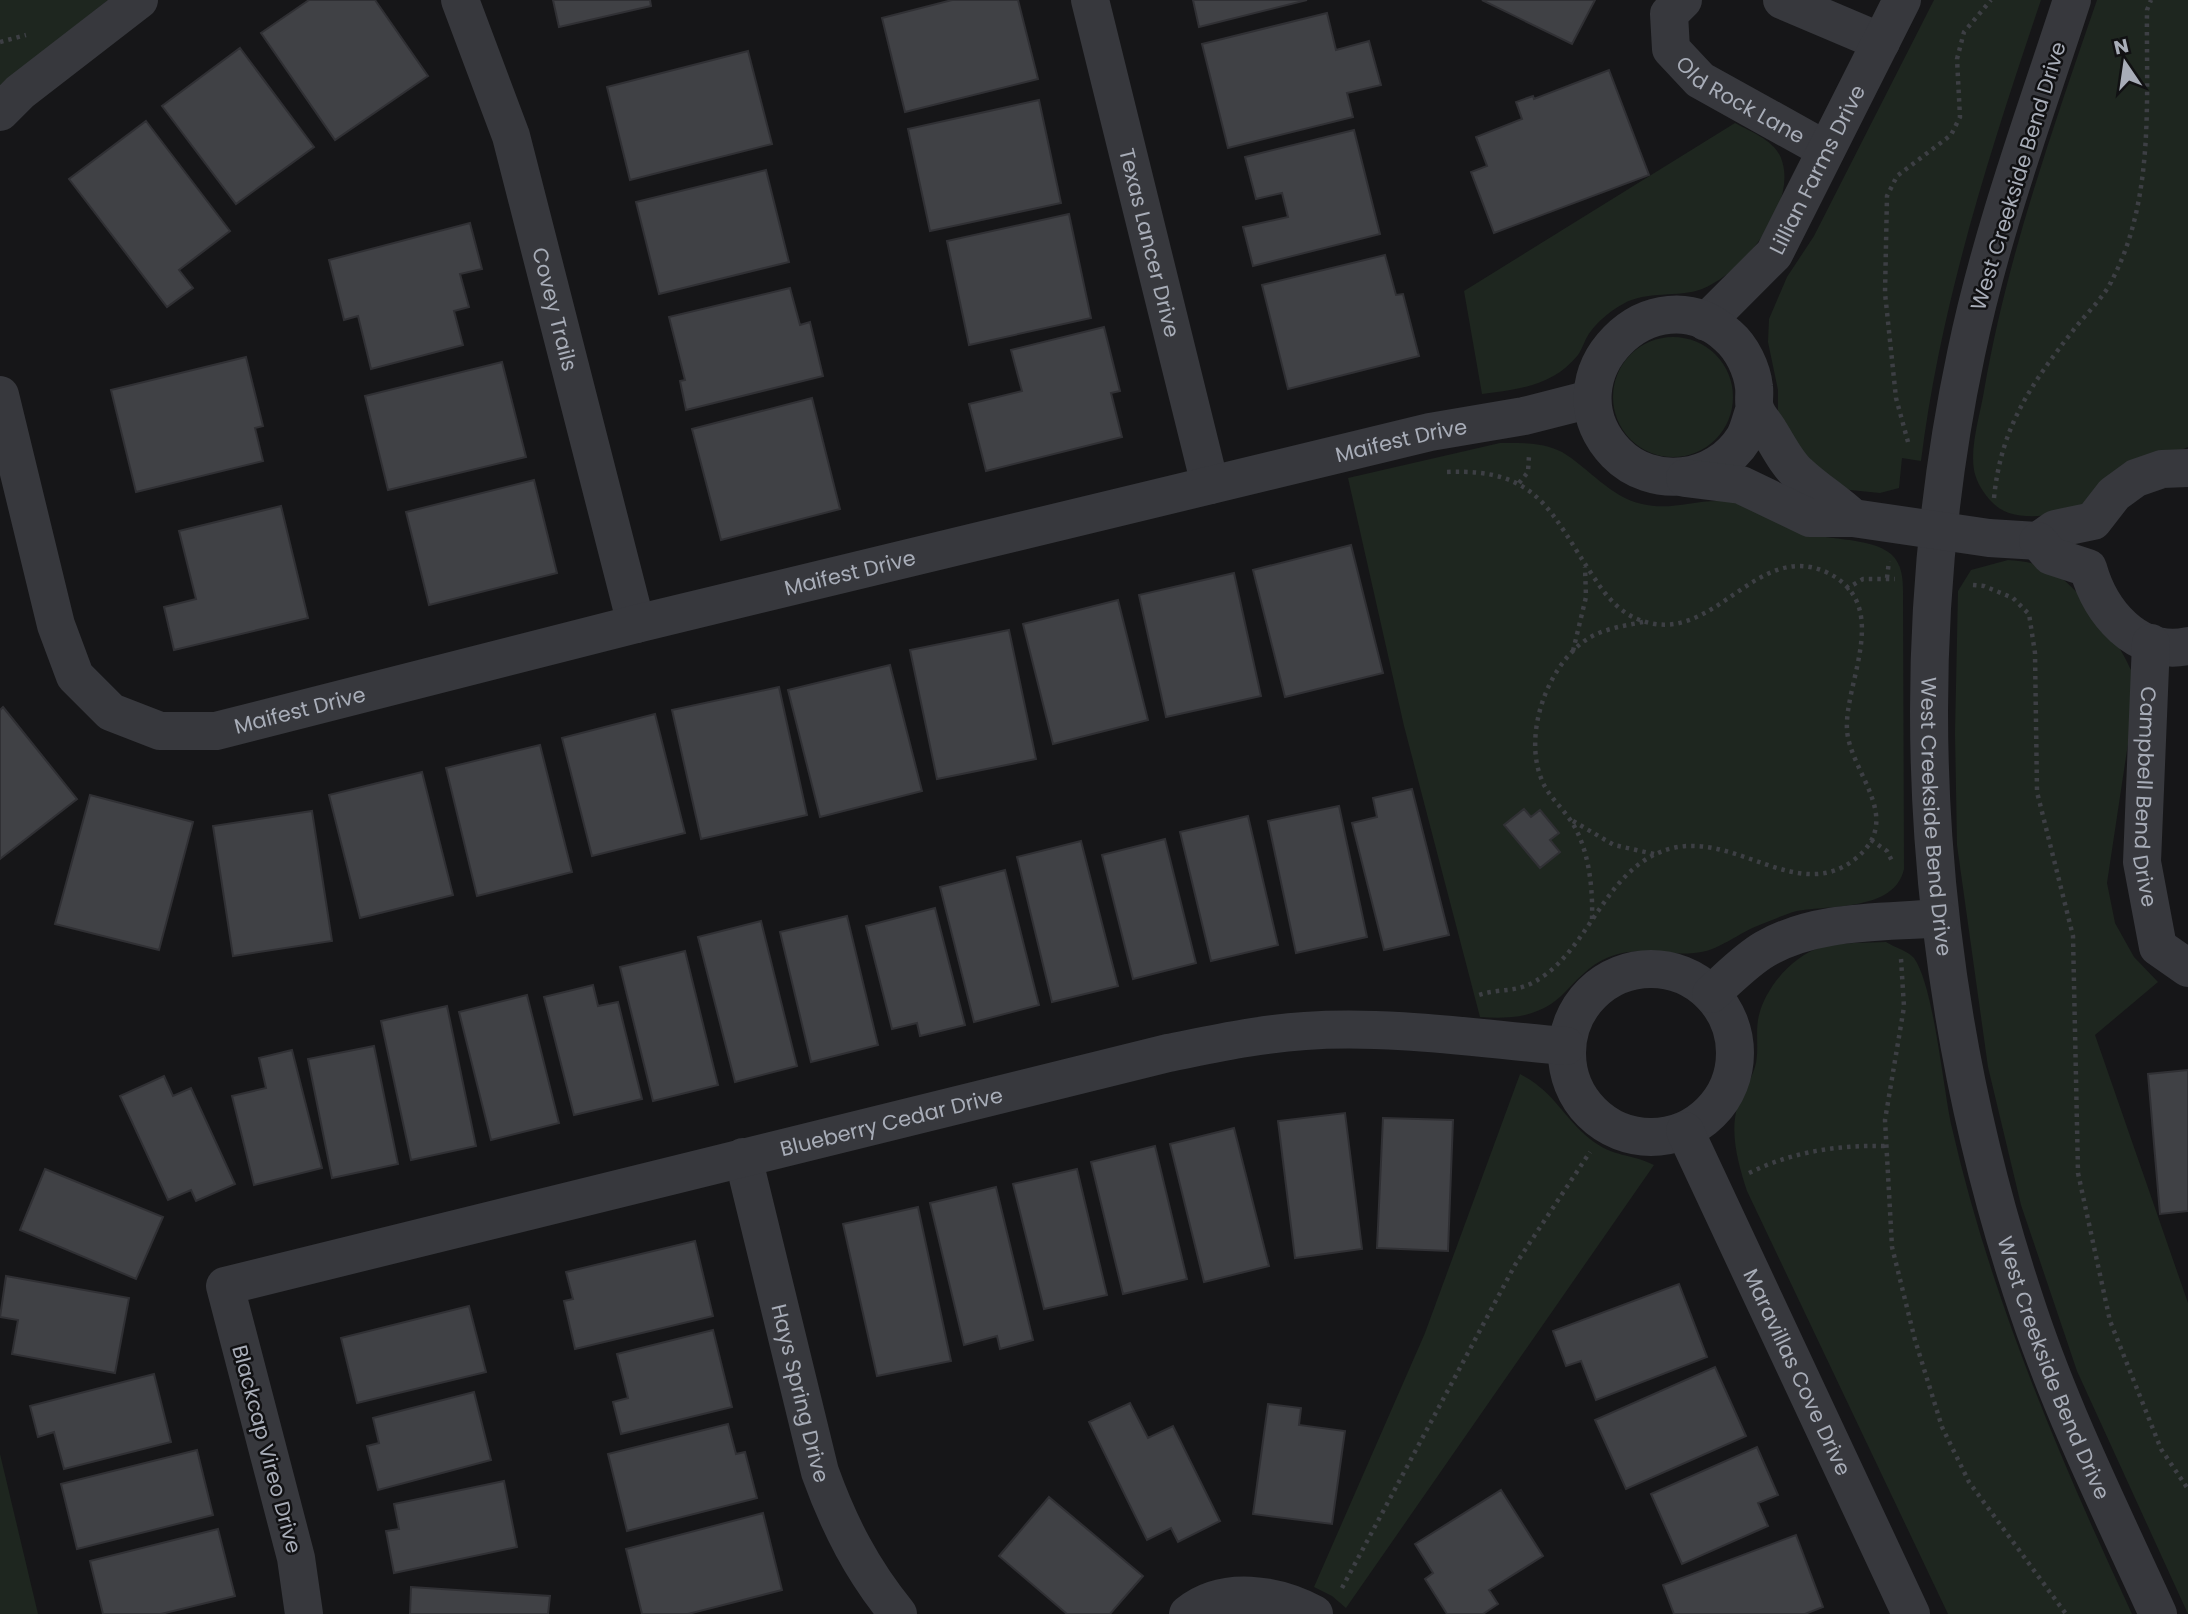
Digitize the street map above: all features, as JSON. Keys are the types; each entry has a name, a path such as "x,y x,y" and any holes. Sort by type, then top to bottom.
{"street":[{"path":"0,112 20,92 139,0"},
{"name":"Covey Trails","path":"460,0 511,136 636,624"},
{"name":"Texas Lancer Drive","path":"1090,0 1210,485"},
{"name":"Old Rock Lane","path":"1683,0 1669,15 1671,49 1700,80 1826,150"},
{"path":"1782,0 1881,42"},
{"name":"Lillian Farms Drive","path":"1706,322 1774,254 1902,0"},
{"name":"West Creekside Bend Drive","path":"2072,0 2000,219 1966,354 1938,531 1928,727 1940,918 1958,1039 1987,1174 2029,1314 2078,1438 2158,1614"},
{"path":"1682,478 1709,470 1721,462 1744,438 1755,408 1754,385 1746,358 1728,336 1706,322 1678,315 1658,316 1621,334 1598,364 1591,399 1597,427 1604,440 1626,464 1652,475 1741,485 1810,519 1853,518 1989,538 2038,541 2055,529 2093,521 2114,494 2136,478 2162,469 2188,468"},
{"name":"Maifest Drive","path":"0,395 56,625 75,676 111,712 160,731 216,730 636,624 1430,432 1524,416 1591,399"},
{"path":"1755,408 1798,473 1853,518"},
{"path":"2038,541 2051,556 2088,568 2095,593 2108,615 2128,632 2170,645"},
{"name":"Campbell Bend Drive","path":"2170,645 2142,862 2173,957"},
{"path":"1711,994 1764,950 1796,934 1823,928 1940,918"},
{"path":"1660,968 1693,979 1711,994 1720,1002 1734,1034 1734,1070 1720,1103 1685,1131 1660,1137 1625,1133 1594,1116 1573,1087 1566,1046 1572,1018 1593,990 1624,972 1660,968"},
{"name":"Blueberry Cedar Drive","path":"225,1286 1168,1053 1242,1038 1307,1031 1371,1032 1566,1046"},
{"name":"Maravillas Cove Drive","path":"1685,1131 1911,1614"},
{"name":"Hays Spring Drive","path":"743,1157 820,1472 837,1520 859,1564 898,1614"},
{"name":"Blackcap Vireo Drive","path":"225,1286 296,1558 304,1614"},
{"path":"1188,1614 1219,1598 1259,1595 1328,1602"}],"path":[{"path":"1908,446 1896,398 1885,293 1887,196 1898,176 1951,135 1960,117 1957,59 1964,32 1991,0"},
{"path":"1984,586 1997,469 2010,425 2035,380 2111,283 2138,214 2146,128 2147,10 2151,0"},
{"path":"1519,483 1528,472 1528,449"},
{"path":"1443,473 1478,472 1519,483 1545,504 1615,604 1645,622"},
{"path":"1887,578 1889,559"},
{"path":"1572,652 1583,642 1606,630 1645,622 1696,619 1759,577 1789,566 1803,566 1829,573 1846,589 1860,618 1863,644 1851,697 1847,733 1876,806 1877,821 1871,840 1854,860 1827,874 1785,870 1701,844 1654,854 1615,845 1570,818 1547,791 1541,778 1535,745 1536,725 1544,701 1572,652 1586,597 1584,563"},
{"path":"1846,589 1863,579 1887,578 1984,586 2013,598 2029,614 2035,653 2037,792 2073,936 2078,1173 2110,1321 2161,1449 2188,1489"},
{"path":"1570,818 1587,861 1592,920"},
{"path":"1871,840 1892,857 1895,875"},
{"path":"1500,992 1521,990 1546,975 1566,957 1619,884 1654,854"},
{"path":"1901,956 1904,1007 1885,1121 1892,1247 1915,1340 1942,1427 1969,1482 2066,1614"},
{"path":"1747,1174 1797,1153 1820,1149 1887,1146"},
{"path":"1328,1602 1516,1265 1590,1153"}],"shaded area":[{"path":"0,0 108,0 0,86"},
{"path":"1934,0 2041,0 1986,170 1954,285 1921,461 1902,458 1899,488 1880,493 1850,490 1804,466 1778,412 1778,390 1768,342 1769,319 1787,277 1814,236"},
{"path":"2097,0 2188,0 2188,447 2078,506 2032,516 2009,513 1992,502 1976,477 1973,451 1976,430 2018,242"},
{"path":"1735,123 1773,146 1781,158 1784,176 1782,195 1775,215 1750,252 1718,281 1702,289 1642,297 1619,306 1594,327 1578,355 1546,380 1522,388 1482,394 1464,291"},
{"path":"1673,337 1696,342 1715,355 1728,374 1733,397 1728,420 1715,439 1696,452 1673,457 1650,452 1631,439 1618,420 1613,397 1618,374 1631,355 1650,342"},
{"path":"1500,443 1547,446 1562,452 1620,495 1642,504 1672,506 1711,501 1731,502 1794,530 1871,544 1891,554 1901,569 1903,587 1904,869 1898,883 1888,892 1860,903 1793,912 1703,952 1683,954 1641,951 1609,957 1583,974 1560,997 1541,1009 1522,1016 1480,1017 1404,726 1348,478"},
{"path":"2008,560 2050,570 2072,588 2107,630 2133,676 2135,697 2107,883 2115,923 2134,957 2158,982 2095,1035 2188,1303 2188,1614 2077,1371 2021,1205 1988,1067 1957,845 1955,733 1958,591 1971,570"},
{"path":"1886,942 1914,958 1921,972 1932,1014 1952,1128 1986,1254 2053,1436 2132,1614 1948,1614 1747,1191 1737,1157 1735,1120 1741,1097 1756,1063 1758,1021 1774,983 1791,965 1811,951 1838,944"},
{"path":"1520,1074 1542,1088 1590,1139 1614,1152 1654,1165 1346,1608 1332,1596 1314,1587 1425,1333"},
{"path":"0,1454 38,1614 0,1614"}],"building":[{"path":"309,0 375,0 428,76 335,140 261,33"},
{"path":"553,0 650,0 651,6 559,27"},
{"path":"952,0 1018,0 1038,79 905,112 882,18"},
{"path":"1193,0 1307,0 1199,27"},
{"path":"1482,0 1595,0 1572,44"},
{"path":"1327,13 1336,50 1369,41 1381,85 1347,93 1353,117 1228,148 1202,44"},
{"path":"240,48 314,147 236,204 162,106"},
{"path":"748,51 772,144 630,180 607,87"},
{"path":"1609,70 1649,175 1494,233 1471,172 1487,166 1476,137 1522,119 1516,102 1533,96 1534,99"},
{"path":"1039,100 1061,203 930,231 908,129"},
{"path":"146,121 230,231 179,270 193,288 167,307 69,179"},
{"path":"1354,130 1380,234 1253,266 1243,227 1288,217 1282,193 1256,199 1245,157"},
{"path":"766,170 789,262 659,294 636,202"},
{"path":"1069,214 1091,318 969,345 947,241"},
{"path":"470,223 482,269 460,274 469,307 454,311 463,345 371,369 358,316 344,320 329,260"},
{"path":"1385,255 1396,295 1403,294 1419,356 1288,389 1262,285"},
{"path":"790,288 800,325 810,322 823,376 686,410 680,381 685,380 669,317"},
{"path":"1104,327 1120,391 1111,393 1122,437 986,471 969,404 1022,391 1011,350"},
{"path":"246,357 263,426 255,428 263,461 136,492 111,390"},
{"path":"502,362 526,457 388,490 365,396"},
{"path":"812,398 840,509 721,540 692,429"},
{"path":"534,480 557,573 429,605 406,512"},
{"path":"281,506 308,618 174,650 164,607 196,599 179,531"},
{"path":"1351,545 1383,673 1285,697 1253,570"},
{"path":"1234,573 1261,696 1166,717 1139,595"},
{"path":"1118,600 1148,720 1053,744 1023,624"},
{"path":"1009,630 1036,759 937,779 910,650"},
{"path":"890,665 922,791 820,817 788,690"},
{"path":"779,687 807,815 701,839 672,710"},
{"path":"3,707 77,799 0,859 0,710"},
{"path":"655,714 685,833 592,856 562,738"},
{"path":"540,745 572,872 477,896 446,768"},
{"path":"422,772 453,895 360,918 329,795"},
{"path":"1412,789 1449,935 1384,950 1352,823 1377,817 1373,798"},
{"path":"90,795 193,822 159,950 55,924"},
{"path":"1339,806 1367,937 1296,953 1268,821"},
{"path":"1524,809 1531,817 1540,810 1559,833 1550,840 1560,852 1540,868 1504,825"},
{"path":"312,811 332,941 233,956 213,826"},
{"path":"1248,816 1278,945 1211,961 1180,832"},
{"path":"1165,839 1196,963 1133,979 1102,855"},
{"path":"1081,841 1118,986 1052,1002 1017,857"},
{"path":"1005,870 1039,1005 974,1022 940,887"},
{"path":"935,908 965,1025 920,1036 917,1023 892,1029 866,926"},
{"path":"847,916 878,1045 811,1062 780,932"},
{"path":"761,921 797,1066 735,1082 698,937"},
{"path":"685,951 718,1085 653,1101 620,967"},
{"path":"593,985 598,1006 618,1002 642,1099 574,1115 544,997"},
{"path":"527,995 559,1123 491,1140 459,1012"},
{"path":"447,1006 476,1146 411,1160 381,1021"},
{"path":"374,1046 398,1164 332,1178 308,1059"},
{"path":"292,1050 322,1168 254,1185 232,1096 266,1088 259,1058"},
{"path":"2188,1070 2188,1211 2160,1214 2148,1074"},
{"path":"164,1076 173,1096 191,1088 235,1184 196,1201 191,1190 168,1200 120,1096"},
{"path":"1345,1113 1362,1249 1295,1258 1278,1121"},
{"path":"1383,1118 1453,1120 1448,1251 1377,1248"},
{"path":"1234,1128 1269,1266 1204,1282 1170,1144"},
{"path":"1155,1146 1187,1279 1123,1294 1091,1162"},
{"path":"45,1169 163,1217 136,1279 20,1230"},
{"path":"1077,1169 1107,1295 1044,1309 1013,1184"},
{"path":"996,1187 1033,1340 1000,1349 997,1336 964,1345 930,1203"},
{"path":"918,1207 951,1361 877,1376 843,1224"},
{"path":"695,1241 713,1316 575,1349 564,1301 573,1299 566,1272"},
{"path":"6,1276 129,1298 115,1373 12,1354 18,1320 0,1317"},
{"path":"1679,1284 1707,1357 1596,1400 1581,1361 1566,1366 1553,1331"},
{"path":"469,1306 486,1372 357,1403 341,1338"},
{"path":"713,1330 732,1407 621,1434 613,1402 628,1398 617,1354"},
{"path":"1715,1367 1746,1436 1626,1489 1595,1420"},
{"path":"154,1374 171,1442 64,1469 54,1432 38,1437 30,1406"},
{"path":"474,1392 491,1460 378,1490 367,1446 379,1443 373,1418"},
{"path":"1130,1403 1148,1438 1173,1426 1220,1521 1178,1542 1171,1528 1147,1540 1089,1422"},
{"path":"1268,1404 1301,1408 1299,1425 1345,1431 1332,1524 1253,1514"},
{"path":"728,1424 736,1454 745,1452 757,1498 627,1531 608,1454"},
{"path":"1757,1447 1778,1495 1758,1503 1768,1526 1682,1564 1651,1494"},
{"path":"197,1450 213,1515 77,1549 61,1484"},
{"path":"504,1481 517,1547 394,1573 386,1531 399,1529 394,1504"},
{"path":"1501,1490 1543,1556 1489,1590 1498,1604 1483,1614 1447,1614 1425,1579 1433,1573 1415,1544"},
{"path":"1049,1497 1143,1576 1110,1614 1067,1614 999,1556"},
{"path":"763,1513 782,1590 688,1614 642,1614 626,1549"},
{"path":"218,1529 235,1596 161,1614 103,1614 90,1561"},
{"path":"1796,1535 1823,1607 1805,1614 1674,1614 1663,1585"},
{"path":"411,1587 550,1596 548,1614 410,1614"}]}
